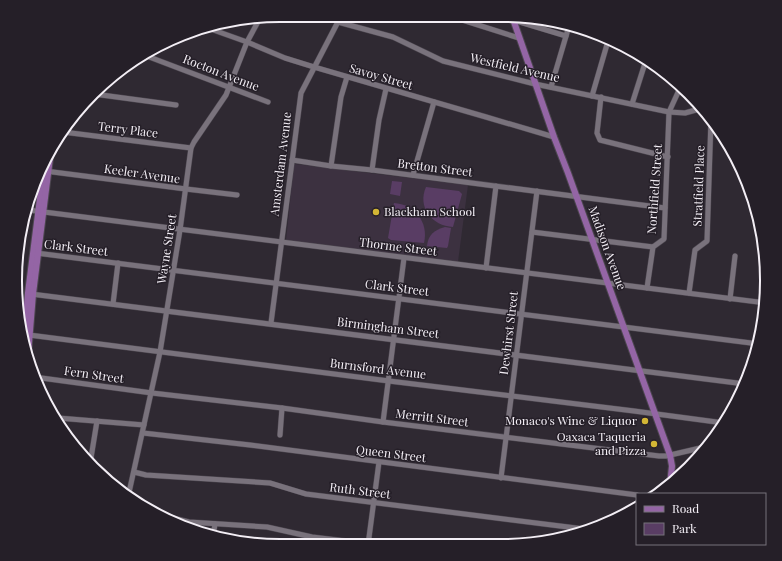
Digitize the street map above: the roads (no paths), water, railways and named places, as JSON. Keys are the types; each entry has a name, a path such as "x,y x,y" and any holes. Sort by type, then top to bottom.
{"main road":[{"name":"Madison Avenue","path":"514,23 554,138 670,455 672,466 671,476"},
{"path":"26,325 46,174"}],"street":[{"name":"Amsterdam Avenue","path":"271,323 301,93 338,22"},
{"name":"Westfield Avenue","path":"338,22 393,37 443,61 535,84 669,112 685,112 696,110"},
{"path":"469,22 519,38"},
{"name":"Wayne Street","path":"130,490 160,352 174,270 191,148 230,87 247,42 257,23"},
{"path":"524,23 566,36"},
{"name":"Savoy Street","path":"215,31 314,68 554,138"},
{"path":"551,87 568,31"},
{"path":"592,96 607,45"},
{"name":"Rocton Avenue","path":"150,57 268,102"},
{"path":"632,104 644,66"},
{"path":"331,166 341,97 347,77"},
{"path":"372,170 378,120 386,89"},
{"path":"669,112 678,92"},
{"path":"101,95 176,105"},
{"path":"601,97 597,133 600,140 668,157"},
{"path":"412,175 434,102"},
{"name":"Northfield Street","path":"646,288 653,247 664,239 669,112"},
{"name":"Stratfield Place","path":"689,294 695,250 707,241 711,129"},
{"name":"Terry Place","path":"69,133 191,148"},
{"name":"Bretton Street","path":"292,160 665,208"},
{"name":"Keeler Avenue","path":"47,171 186,190 237,195"},
{"path":"486,268 496,186"},
{"name":"Dewhirst Street","path":"501,478 537,191"},
{"name":"Thorme Street","path":"32,211 759,302"},
{"path":"532,232 653,247"},
{"name":"Clark Street","path":"35,253 752,343"},
{"path":"730,299 735,256"},
{"path":"383,422 404,258"},
{"path":"113,304 118,263"},
{"name":"Birmingham Street","path":"30,294 167,312 271,323 738,383"},
{"name":"Burnsford Avenue","path":"27,332 160,352 717,423"},
{"name":"Fern Street","path":"42,378 152,393"},
{"name":"Merritt Street","path":"152,393 659,456 698,449"},
{"path":"280,435 282,408"},
{"path":"62,418 144,425"},
{"path":"91,456 97,421"},
{"name":"Queen Street","path":"142,433 250,445 636,495"},
{"path":"369,539 378,462"},
{"name":"Ruth Street","path":"134,472 146,475 270,483 306,494 575,528"},
{"path":"190,522 267,527 328,539"},
{"path":"214,530 215,524"}],"place":[{"name":"Blackham School","path":"376,212"},
{"name":"Monaco's Wine & Liquor","path":"645,421"},
{"name":"Oaxaca Taqueria and Pizza","path":"654,444"}]}
